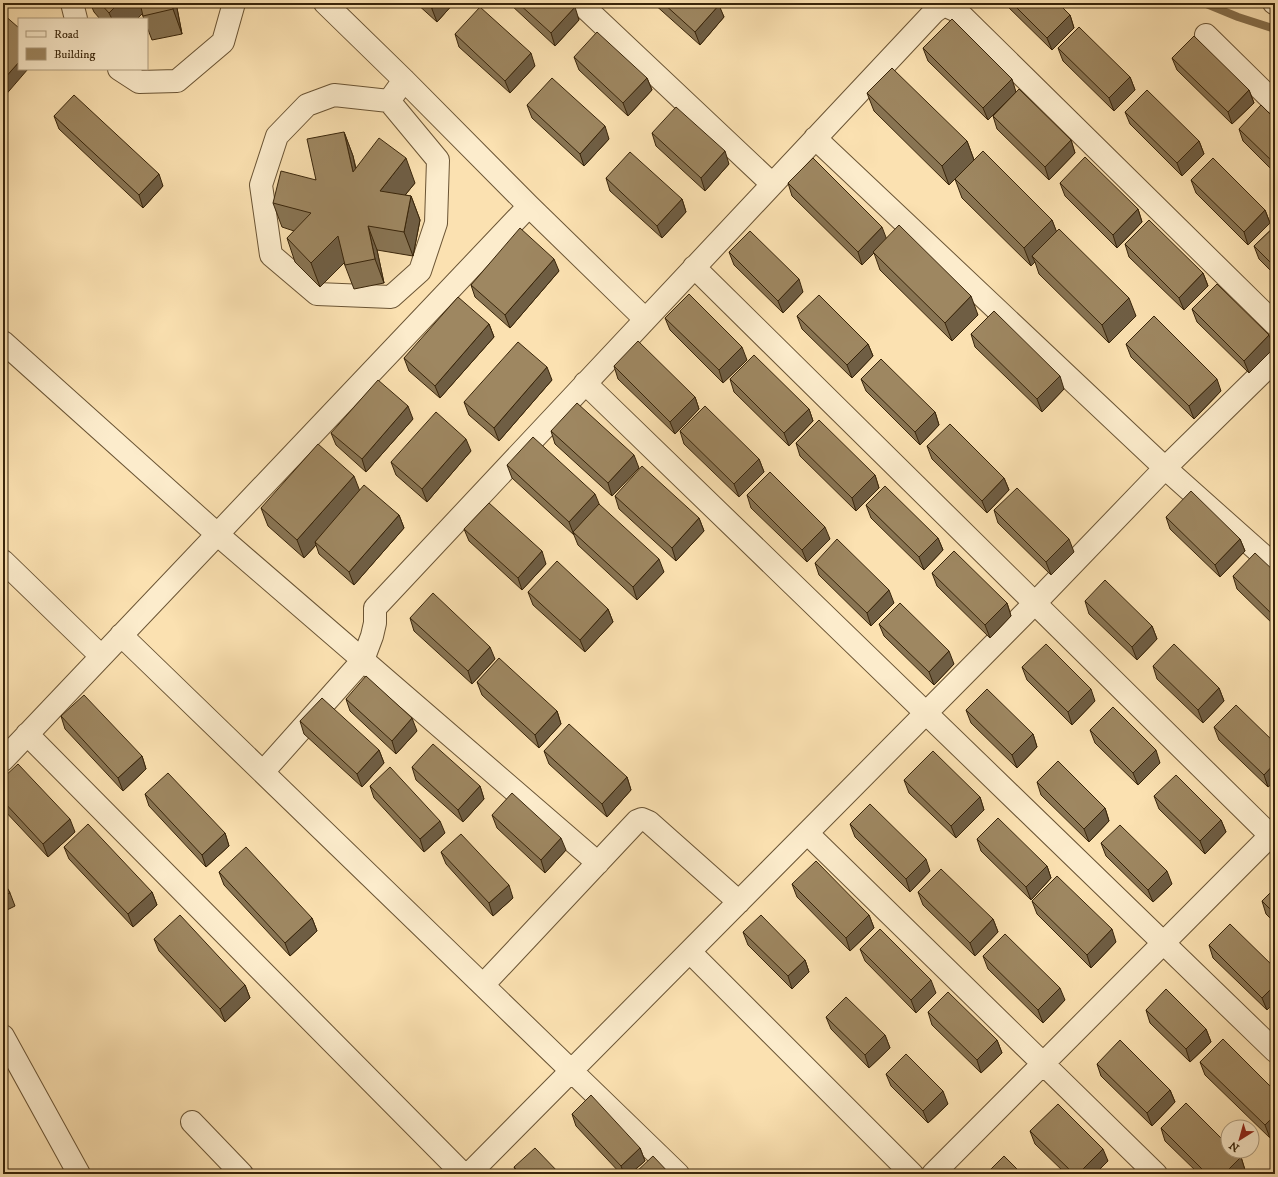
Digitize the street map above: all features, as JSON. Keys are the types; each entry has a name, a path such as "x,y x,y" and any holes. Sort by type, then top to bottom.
{"street":[{"path":"72,3 76,18"},
{"path":"121,70 139,82 177,81 223,42 234,3"},
{"path":"325,3 645,319"},
{"path":"580,3 772,184"},
{"path":"263,772 363,660 372,636 375,622 375,608 815,138 934,12 944,5 957,11 1275,324"},
{"path":"1206,35 1275,103"},
{"path":"389,101 404,80"},
{"path":"334,95 389,101 438,160 436,223 420,271 391,297 317,294 271,256 261,185 277,136 307,105 334,95"},
{"path":"815,138 1166,468 1275,566"},
{"path":"3,760 529,206"},
{"path":"694,267 1273,835 933,1174"},
{"path":"3,342 217,534 598,863"},
{"path":"470,1174 1035,603 1166,468 1275,360"},
{"path":"585,383 1275,1051"},
{"path":"3,561 102,656"},
{"path":"121,635 678,1174"},
{"path":"27,734 463,1174"},
{"path":"483,985 637,821 642,820 649,822 739,902"},
{"path":"807,833 1156,1174"},
{"path":"690,952 912,1174"},
{"path":"3,1036 79,1174"},
{"path":"192,1122 242,1174"}],"building":[{"path":"100,3 119,3 109,13"},
{"path":"140,3 172,3 173,9 143,16"},
{"path":"426,3 438,3 432,9"},
{"path":"518,3 570,3 575,7 551,33"},
{"path":"663,3 717,3 719,5 695,32"},
{"path":"1012,3 1058,3 1070,15 1047,38"},
{"path":"480,7 531,53 505,81 455,34"},
{"path":"3,14 18,27 18,63 3,80"},
{"path":"952,19 1012,79 983,108 923,48"},
{"path":"1079,27 1130,77 1109,98 1058,48"},
{"path":"597,32 647,78 623,103 574,57"},
{"path":"1194,36 1249,90 1228,112 1172,58"},
{"path":"892,68 967,141 942,166 867,93"},
{"path":"552,78 605,126 580,154 527,105"},
{"path":"1019,89 1071,140 1045,167 993,116"},
{"path":"1147,90 1199,141 1177,163 1125,112"},
{"path":"74,95 159,174 139,195 54,116"},
{"path":"1261,105 1275,119 1275,164 1239,129"},
{"path":"676,107 725,151 701,178 652,133"},
{"path":"344,132 353,172 379,138 406,158 380,191 411,196 404,232 368,226 375,259 345,265 338,236 311,263 287,238 311,213 273,203 281,171 316,180 307,139"},
{"path":"983,151 1052,220 1024,248 955,179"},
{"path":"630,152 682,199 657,226 606,178"},
{"path":"1085,157 1138,209 1113,235 1060,183"},
{"path":"813,158 882,227 858,252 788,183"},
{"path":"1213,158 1265,210 1244,232 1191,180"},
{"path":"1149,220 1203,273 1179,298 1125,244"},
{"path":"899,225 971,296 945,323 873,252"},
{"path":"1275,226 1275,267 1254,246"},
{"path":"520,228 554,259 505,315 471,285"},
{"path":"1059,229 1129,298 1102,325 1032,256"},
{"path":"750,231 799,279 778,301 729,252"},
{"path":"1217,284 1269,335 1244,361 1192,309"},
{"path":"689,294 742,347 719,370 665,318"},
{"path":"819,295 868,344 847,365 797,316"},
{"path":"458,297 489,324 435,386 404,358"},
{"path":"994,311 1060,376 1037,399 971,334"},
{"path":"1154,316 1217,379 1189,406 1126,344"},
{"path":"638,341 695,397 670,422 614,366"},
{"path":"518,342 547,367 494,428 464,402"},
{"path":"754,355 809,409 784,433 730,379"},
{"path":"881,359 935,412 915,432 861,379"},
{"path":"378,380 408,406 362,459 331,433"},
{"path":"577,403 634,455 608,483 551,431"},
{"path":"705,406 759,459 734,484 680,431"},
{"path":"436,412 466,439 422,489 391,462"},
{"path":"819,420 875,475 852,498 796,443"},
{"path":"950,424 1004,478 982,501 927,446"},
{"path":"533,437 595,494 569,522 507,465"},
{"path":"318,444 354,476 297,540 261,508"},
{"path":"642,466 699,518 672,548 615,496"},
{"path":"770,472 825,527 802,550 747,495"},
{"path":"364,485 399,515 349,572 315,542"},
{"path":"885,486 938,538 919,557 866,505"},
{"path":"1017,488 1069,539 1046,562 994,510"},
{"path":"1191,491 1240,539 1215,565 1166,517"},
{"path":"489,503 542,551 518,578 464,529"},
{"path":"599,504 659,559 633,587 573,532"},
{"path":"837,539 889,590 867,613 815,563"},
{"path":"954,551 1007,603 985,625 932,573"},
{"path":"1255,553 1275,572 1275,617 1233,576"},
{"path":"557,561 608,609 580,640 528,592"},
{"path":"1105,580 1152,626 1132,647 1085,601"},
{"path":"433,593 490,647 468,671 410,618"},
{"path":"900,603 949,651 929,672 879,624"},
{"path":"1046,644 1091,689 1068,712 1022,667"},
{"path":"1174,644 1219,688 1198,710 1153,666"},
{"path":"499,658 557,711 535,735 477,682"},
{"path":"366,676 412,718 392,741 346,699"},
{"path":"987,689 1033,734 1012,755 966,710"},
{"path":"84,695 142,756 118,778 61,716"},
{"path":"322,698 379,750 357,774 300,721"},
{"path":"1236,705 1275,743 1275,763 1264,775 1214,727"},
{"path":"1113,707 1156,750 1133,773 1090,730"},
{"path":"569,724 627,777 602,804 544,751"},
{"path":"433,744 480,786 458,810 412,767"},
{"path":"933,751 980,797 951,826 904,780"},
{"path":"1058,761 1105,808 1084,829 1037,782"},
{"path":"18,764 70,819 43,844 3,801 3,778"},
{"path":"390,767 440,821 420,839 370,786"},
{"path":"168,773 225,833 202,855 145,794"},
{"path":"1176,775 1221,820 1200,841 1154,796"},
{"path":"512,793 561,838 541,860 492,815"},
{"path":"870,804 926,859 906,879 850,824"},
{"path":"998,818 1047,866 1026,887 977,839"},
{"path":"88,824 152,892 128,914 64,847"},
{"path":"1120,825 1167,871 1148,890 1101,843"},
{"path":"461,834 509,885 489,903 441,852"},
{"path":"246,847 312,918 285,943 219,872"},
{"path":"816,861 869,915 846,938 792,884"},
{"path":"941,869 993,919 970,943 918,892"},
{"path":"1057,876 1112,929 1087,955 1032,901"},
{"path":"3,880 10,893 3,896"},
{"path":"1275,888 1275,914 1262,901"},
{"path":"180,915 245,985 220,1009 154,939"},
{"path":"761,915 805,960 788,976 743,932"},
{"path":"1230,924 1275,968 1275,985 1262,998 1209,945"},
{"path":"880,929 931,980 911,1000 860,949"},
{"path":"1005,934 1060,988 1038,1010 983,956"},
{"path":"1166,989 1206,1029 1186,1049 1146,1010"},
{"path":"948,992 997,1040 977,1060 928,1012"},
{"path":"846,997 885,1035 865,1055 826,1017"},
{"path":"1275,1009 1275,1016 1272,1012"},
{"path":"1223,1039 1275,1091 1275,1115 1265,1125 1200,1062"},
{"path":"1120,1040 1170,1090 1147,1113 1097,1064"},
{"path":"906,1054 943,1091 923,1111 886,1074"},
{"path":"591,1095 640,1148 621,1166 572,1114"},
{"path":"1186,1103 1220,1137 1220,1159 1239,1159 1224,1174 1207,1174 1161,1128"},
{"path":"1058,1104 1103,1149 1078,1174 1074,1174 1030,1131"},
{"path":"535,1148 560,1174 521,1174 514,1167"},
{"path":"653,1156 670,1174 634,1174"},
{"path":"1004,1156 1022,1174 986,1174"}],"waterway":[{"path":"1204,3 1238,17 1275,29"}]}
